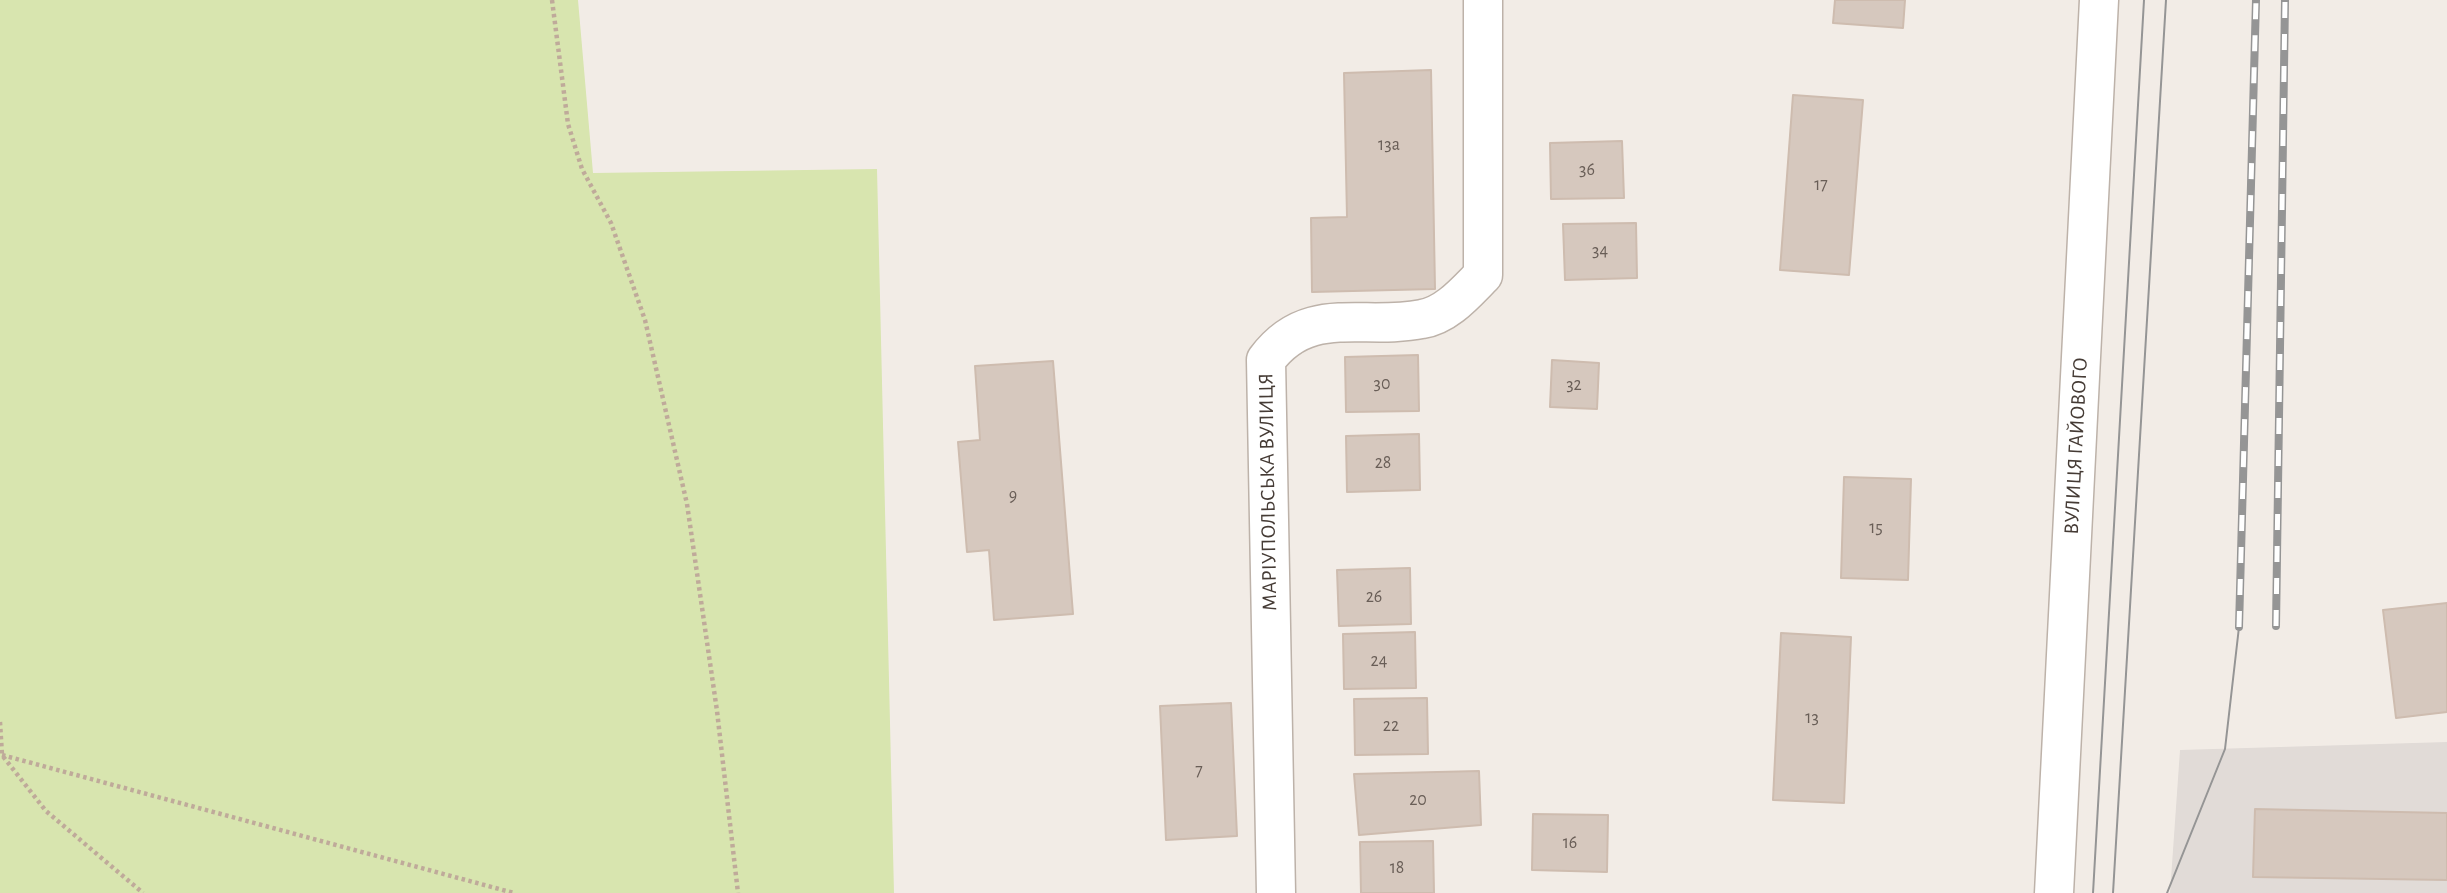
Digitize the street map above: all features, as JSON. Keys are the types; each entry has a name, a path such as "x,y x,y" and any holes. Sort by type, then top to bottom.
{"street":[{"name":"МАРІУПОЛЬСЬКА ВУЛИЦЯ","path":"1276,893 1266,360 1278,343 1310,324 1424,319 1457,302 1483,275 1483,0"},
{"name":"ВУЛИЦЯ ГАЙОВОГО","path":"2054,893 2099,0"}],"path":[{"path":"552,0 568,124 582,169 611,223 645,320 687,505 717,711 738,893"},
{"path":"0,722 2,755 46,811 143,893"},
{"path":"2,755 514,893"}],"shaded area":[{"path":"2447,742 2447,893 2170,893 2180,750"}],"green space":[{"path":"0,0 578,0 593,173 877,169 894,893 0,893"}],"building":[{"path":"1835,0 1905,0 1903,28 1833,23"},
{"path":"1431,70 1435,289 1312,292 1311,218 1347,217 1344,73"},
{"path":"1793,95 1863,100 1849,275 1780,270"},
{"path":"1622,141 1624,198 1551,199 1550,143"},
{"path":"1636,223 1637,278 1565,280 1563,224"},
{"path":"1418,355 1419,411 1346,412 1345,357"},
{"path":"1552,360 1599,363 1597,409 1550,407"},
{"path":"1053,361 1073,614 994,620 989,550 967,552 958,442 980,440 975,366"},
{"path":"1419,434 1420,490 1347,492 1346,436"},
{"path":"1844,477 1911,479 1908,580 1841,578"},
{"path":"1410,568 1411,624 1339,626 1337,570"},
{"path":"2447,603 2447,712 2396,718 2383,610"},
{"path":"1415,632 1416,688 1344,689 1343,634"},
{"path":"1781,633 1851,637 1844,803 1773,800"},
{"path":"1427,698 1428,754 1355,755 1354,699"},
{"path":"1231,703 1237,836 1166,840 1160,706"},
{"path":"1479,771 1481,825 1359,835 1354,774"},
{"path":"2255,809 2447,813 2447,880 2253,877"},
{"path":"1533,814 1608,815 1607,872 1532,870"},
{"path":"1433,841 1434,893 1361,893 1360,842"}],"tram line":[{"path":"2093,893 2144,0"},
{"path":"2113,893 2166,0"},
{"path":"2167,893 2225,749 2239,627"}],"railway":[{"path":"2239,627 2256,0"},
{"path":"2276,626 2285,0"}]}
